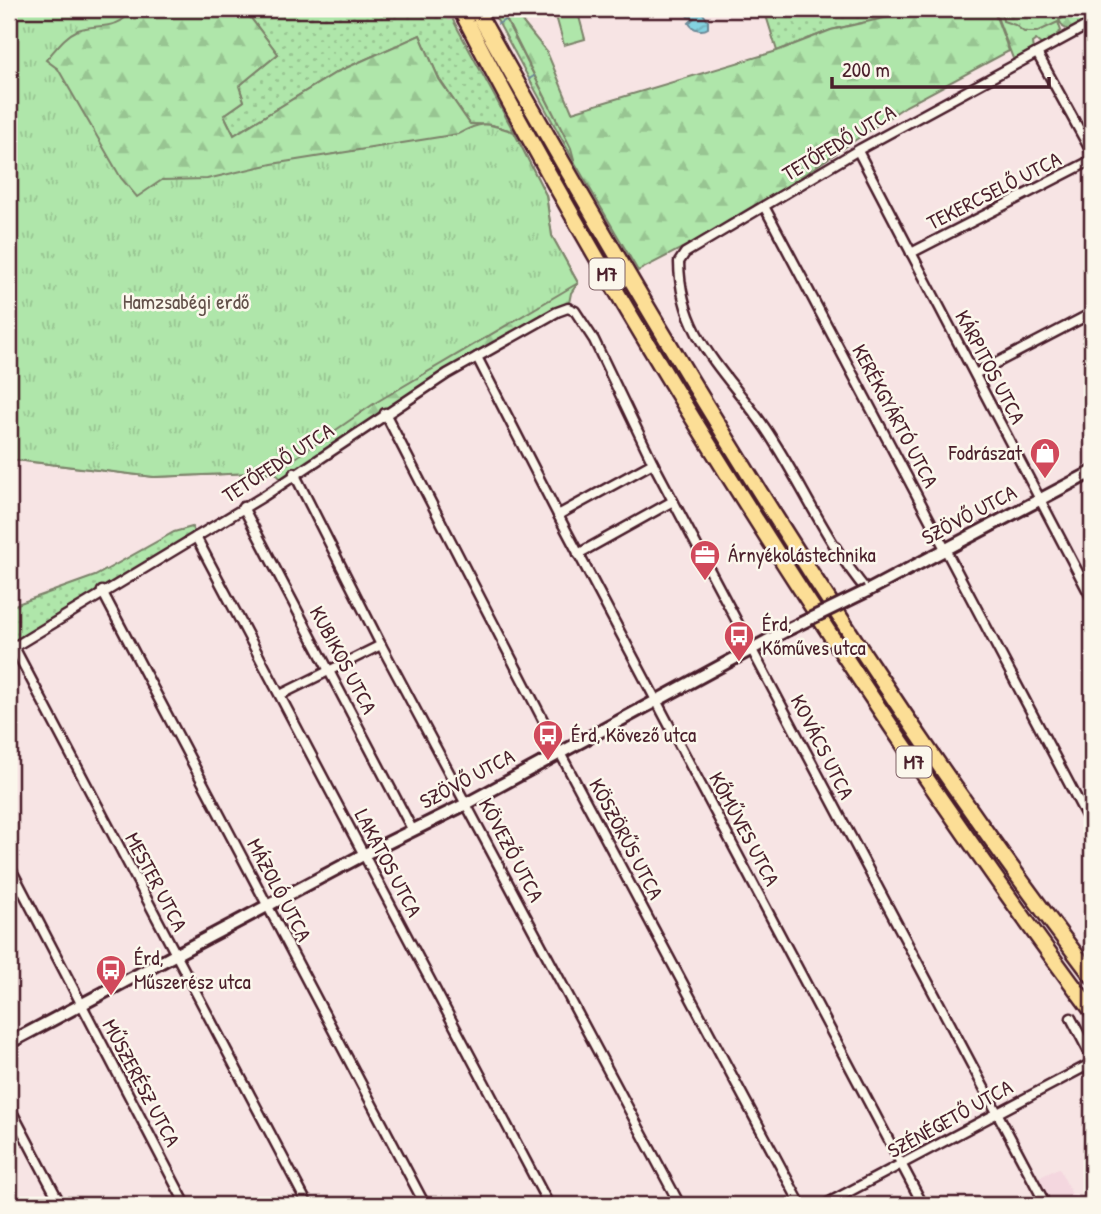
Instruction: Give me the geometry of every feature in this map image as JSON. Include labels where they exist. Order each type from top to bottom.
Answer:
[{"type":"highway","name":"M7","points":[[475,13],[513,74],[653,319],[775,517],[927,747],[1092,976]]},
{"type":"highway","name":"M7","points":[[475,13],[521,126],[595,255],[751,512],[909,755],[1092,1011]]},
{"type":"street","name":"TETŐFEDŐ UTCA","points":[[867,591],[831,542],[765,429],[704,351],[690,318],[679,265],[680,258],[858,151],[1092,23]]},
{"type":"street","points":[[1037,53],[1092,153]]},
{"type":"street","name":"KÁRPITOS UTCA","points":[[858,151],[1092,599]]},
{"type":"street","name":"TEKERCSELŐ UTCA","points":[[911,253],[1092,160]]},
{"type":"street","name":"KERÉKGYÁRTÓ UTCA","points":[[765,208],[1092,827]]},
{"type":"street","name":"TETŐFEDŐ UTCA","points":[[11,649],[102,591],[264,496],[385,413],[477,356],[568,308]]},
{"type":"street","name":"KOVÁCS UTCA","points":[[568,308],[580,315],[594,340],[653,463],[884,904],[1046,1205]]},
{"type":"street","points":[[975,374],[1092,313]]},
{"type":"street","name":"KŐMŰVES UTCA","points":[[477,356],[578,554],[923,1205]]},
{"type":"street","name":"KÖSZÖRŰS UTCA","points":[[385,413],[559,751],[802,1205]]},
{"type":"street","points":[[558,515],[653,463]]},
{"type":"street","name":"SZÖVŐ UTCA","points":[[9,1042],[412,829],[466,804],[751,648],[867,591],[1092,472]]},
{"type":"street","name":"KÖVEZŐ UTCA","points":[[295,473],[381,645],[680,1205]]},
{"type":"street","points":[[578,554],[673,501]]},
{"type":"street","name":"KUBIKOS UTCA","points":[[243,507],[412,829]]},
{"type":"street","name":"LAKATOS UTCA","points":[[196,537],[549,1205]]},
{"type":"street","name":"MÁZOLÓ UTCA","points":[[102,591],[425,1205]]},
{"type":"street","points":[[280,695],[329,668],[381,645]]},
{"type":"street","name":"MESTER UTCA","points":[[11,649],[308,1205]]},
{"type":"street","name":"MŰSZERÉSZ UTCA","points":[[9,865],[186,1205]]},
{"type":"street","points":[[1070,1018],[1092,1060]]},
{"type":"street","name":"SZÉNÉGETŐ UTCA","points":[[824,1205],[903,1166],[1092,1060]]},
{"type":"street","points":[[9,1106],[61,1205]]},
{"type":"shaded area","points":[[1059,1168],[1077,1205],[1052,1205],[1038,1178]]},
{"type":"green space","name":"Hamzsabégi erdő","points":[[9,9],[244,9],[278,54],[239,86],[244,101],[224,115],[234,135],[337,72],[420,35],[439,79],[470,124],[492,125],[514,132],[546,195],[552,236],[578,283],[571,293],[568,308],[477,357],[283,482],[275,472],[154,477],[9,459],[13,318],[9,318]]},
{"type":"green space","name":"Hamzsabégi erdő","points":[[9,9],[132,9],[121,21],[114,24],[78,30],[60,43],[46,60],[58,69],[121,178],[137,197],[162,180],[207,179],[272,164],[458,134],[480,125],[491,125],[514,132],[546,195],[552,236],[578,283],[375,403],[275,472],[154,477],[9,459],[13,318],[9,318]]},
{"type":"green space","points":[[244,9],[447,9],[514,132],[492,125],[470,124],[439,79],[420,35],[337,72],[234,135],[224,115],[244,101],[239,86],[278,54]]},
{"type":"green space","points":[[491,9],[512,9],[504,16],[571,148],[575,163]]},
{"type":"green space","points":[[512,9],[547,52],[572,112],[777,51],[831,30],[924,9],[993,9],[1009,51],[906,106],[738,219],[638,271],[575,163],[571,148],[504,15]]},
{"type":"green space","points":[[554,9],[577,9],[585,39],[564,45]]},
{"type":"green space","points":[[764,9],[924,9],[831,30],[777,51]]},
{"type":"green space","points":[[993,9],[1085,9],[1009,51]]},
{"type":"green space","points":[[994,9],[1001,9],[1003,21],[1024,32],[1037,32],[1058,22],[1061,31],[1057,34],[1060,39],[1044,47],[1036,40],[1032,43],[1033,50],[1014,61]]},
{"type":"green space","points":[[1079,9],[1092,9],[1092,12],[1072,32],[1063,27],[1059,20]]},
{"type":"green space","points":[[13,317],[12,416],[9,426],[9,318]]},
{"type":"green space","points":[[192,527],[196,537],[9,650],[9,607],[95,576],[174,532]]},
{"type":"water","points":[[684,9],[700,9],[708,21],[708,28],[695,29],[689,23],[694,18],[688,17]]},
{"type":"waterway","points":[[429,9],[430,15]]},
{"type":"waterway","points":[[499,17],[512,10]]},
{"type":"waterway","points":[[498,24],[517,13]]},
{"type":"waterway","points":[[529,79],[534,76]]},
{"type":"tunnel","points":[[447,17],[464,12]]},
{"type":"place","name":"Fodrászat","points":[[1045,480]]},
{"type":"place","name":"Árnyékolástechnika","points":[[705,582]]},
{"type":"place","name":"Érd, Kőműves utca","points":[[739,663]]},
{"type":"place","name":"Érd, Kövező utca","points":[[548,762]]},
{"type":"place","name":"Érd, Műszerész utca","points":[[111,997]]}]
